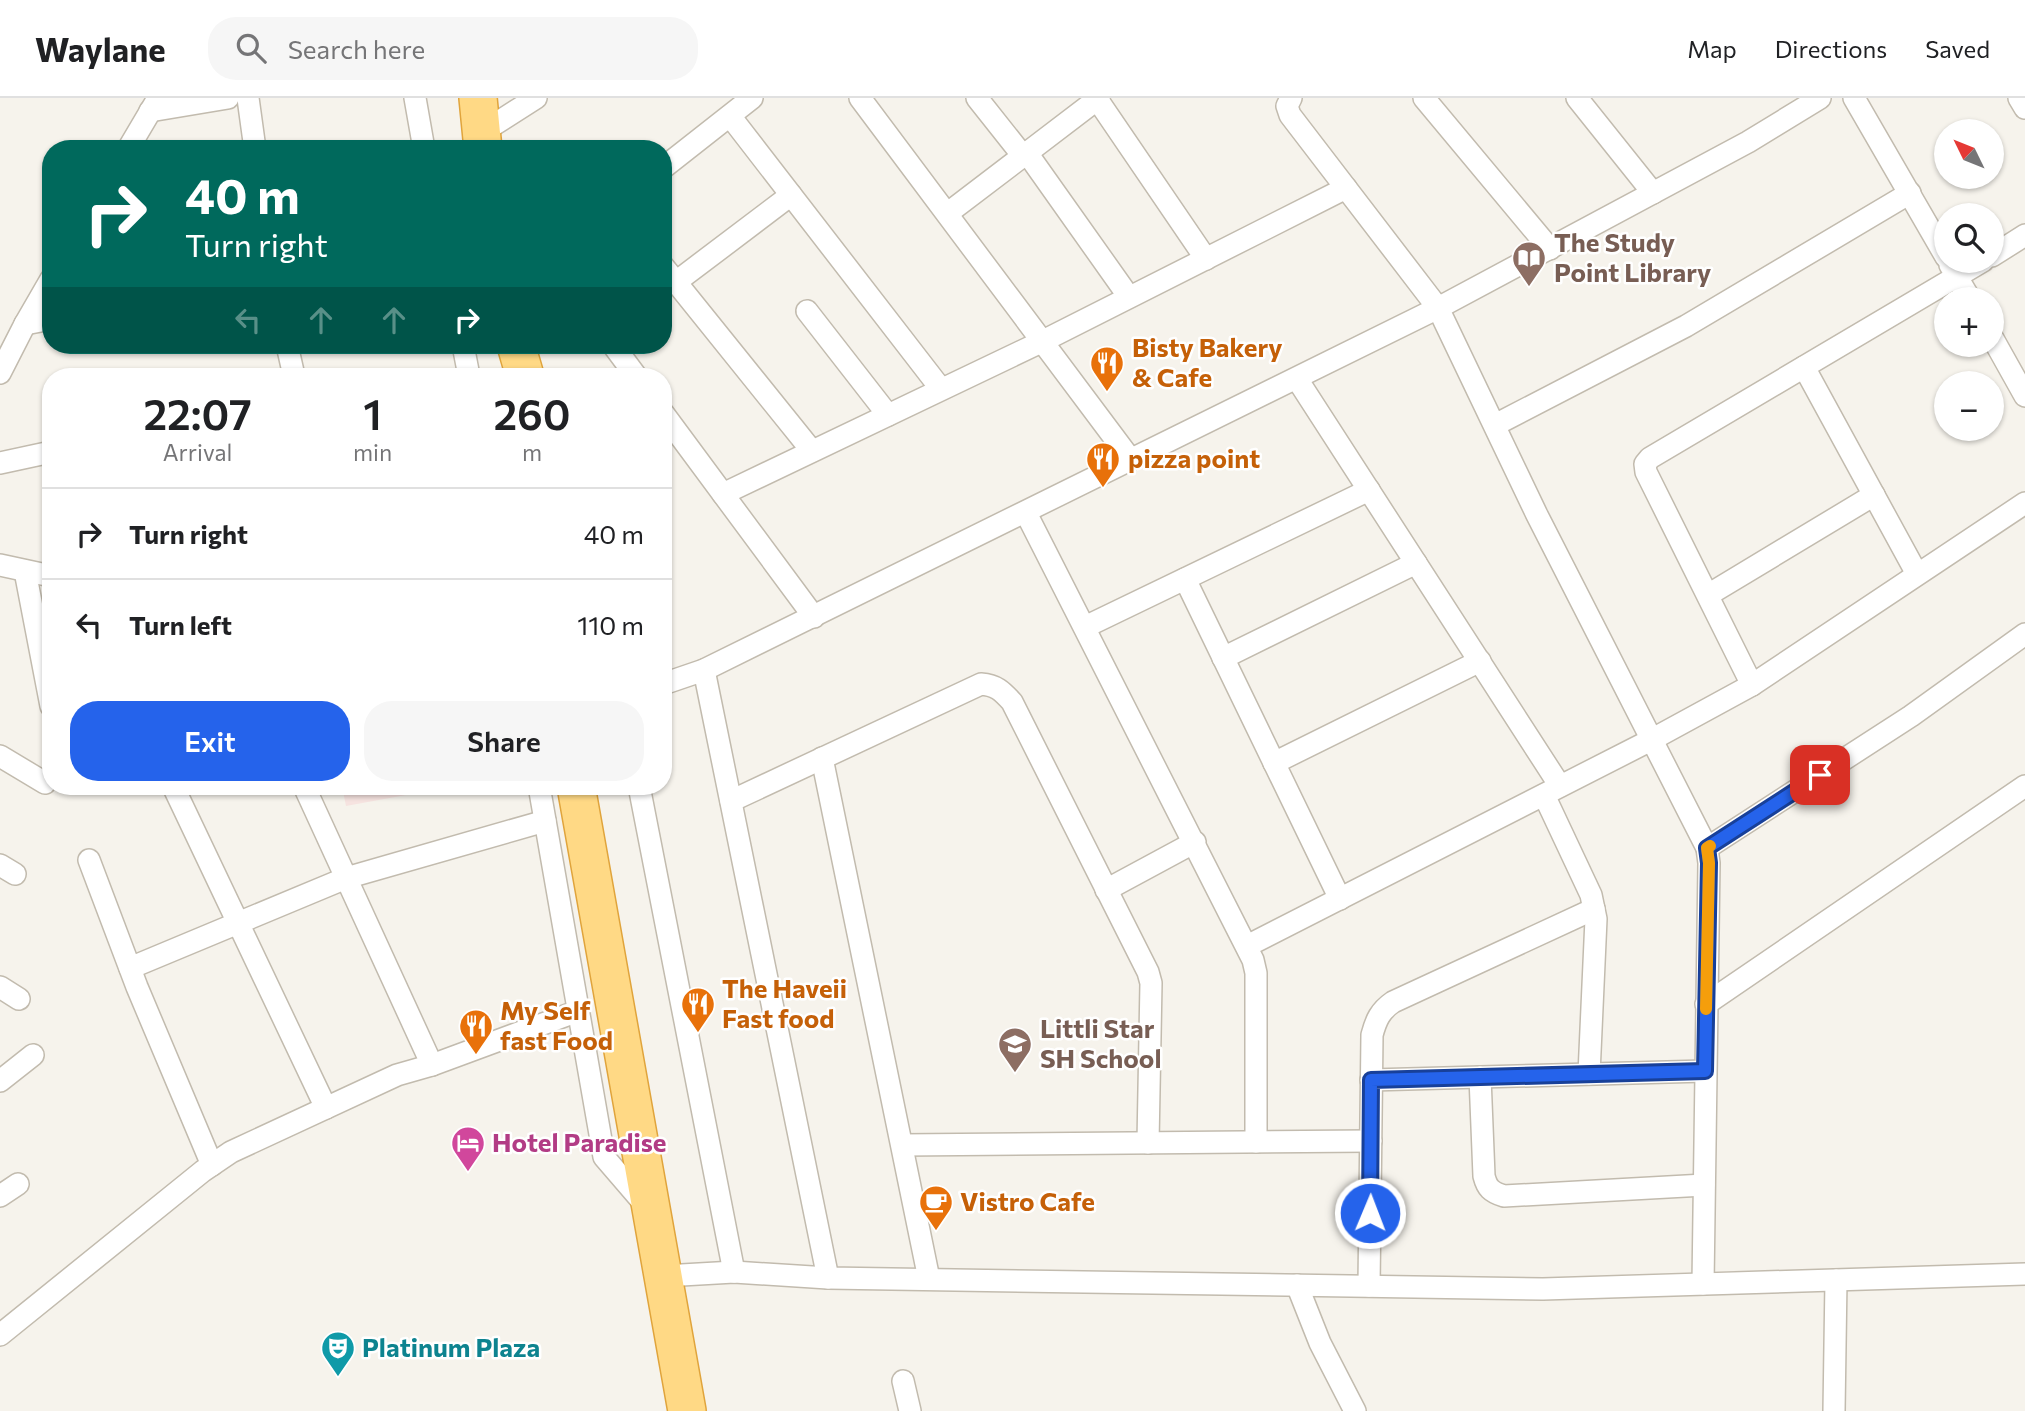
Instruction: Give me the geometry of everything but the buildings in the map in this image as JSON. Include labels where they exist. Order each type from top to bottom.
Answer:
[{"type":"highway","points":[[578,795],[687,1411]]},
{"type":"street","points":[[133,140],[154,104],[228,98]]},
{"type":"street","points":[[248,98],[254,140]]},
{"type":"street","points":[[415,98],[422,140]]},
{"type":"street","points":[[481,127],[536,98]]},
{"type":"street","points":[[672,161],[752,98]]},
{"type":"street","points":[[860,98],[1132,460]]},
{"type":"street","points":[[977,98],[1025,155],[1129,297]]},
{"type":"street","points":[[1291,98],[1287,107],[1290,115],[1438,308],[1537,515],[1707,848],[1709,863],[1703,1284]]},
{"type":"street","points":[[1424,98],[1550,249]]},
{"type":"street","points":[[1577,98],[1653,193]]},
{"type":"street","points":[[672,681],[704,670],[814,617],[1438,308],[1748,142],[1820,98]]},
{"type":"street","points":[[1854,98],[1934,236]]},
{"type":"street","points":[[2020,98],[2025,108]]},
{"type":"street","points":[[948,213],[1098,99],[1206,258]]},
{"type":"street","points":[[730,116],[941,389]]},
{"type":"street","points":[[723,494],[1041,342],[1346,188]]},
{"type":"street","points":[[1495,425],[1686,327],[1910,193]]},
{"type":"street","points":[[672,273],[791,195]]},
{"type":"street","points":[[2004,248],[2025,235]]},
{"type":"street","points":[[1752,685],[1646,472],[1645,464],[1650,458],[1804,367],[1939,273]]},
{"type":"street","points":[[672,276],[812,451]]},
{"type":"street","points":[[0,373],[42,294]]},
{"type":"street","points":[[807,311],[888,415]]},
{"type":"street","points":[[24,324],[42,321]]},
{"type":"street","points":[[2003,357],[2025,396]]},
{"type":"street","points":[[1804,367],[1917,575]]},
{"type":"street","points":[[1297,379],[1480,662],[1552,790],[1591,895],[1596,919],[1589,1074]]},
{"type":"street","points":[[672,425],[814,617]]},
{"type":"street","points":[[0,463],[42,454]]},
{"type":"street","points":[[1085,627],[1369,490]]},
{"type":"street","points":[[1708,595],[1874,495]]},
{"type":"street","points":[[1247,946],[1651,740],[1752,685],[2025,503]]},
{"type":"street","points":[[1026,513],[1247,946],[1256,973],[1256,1142]]},
{"type":"street","points":[[1223,658],[1416,563]]},
{"type":"street","points":[[0,565],[42,574]]},
{"type":"street","points":[[25,571],[42,659]]},
{"type":"street","points":[[1185,579],[1340,898]]},
{"type":"street","points":[[1707,848],[1911,716],[2025,634]]},
{"type":"street","points":[[1274,764],[1480,662]]},
{"type":"street","points":[[704,670],[828,1278]]},
{"type":"street","points":[[731,801],[981,684],[993,685],[1003,691],[1012,702],[1148,972],[1151,983],[1148,1143]]},
{"type":"street","points":[[0,756],[42,781]]},
{"type":"street","points":[[822,758],[929,1279]]},
{"type":"street","points":[[1706,1004],[2025,786]]},
{"type":"street","points":[[177,795],[326,1108]]},
{"type":"street","points":[[308,795],[432,1065]]},
{"type":"street","points":[[541,795],[604,1157],[652,1214]]},
{"type":"street","points":[[641,795],[734,1272]]},
{"type":"street","points":[[130,968],[346,878],[545,821]]},
{"type":"street","points":[[1106,890],[1195,842]]},
{"type":"street","points":[[89,860],[130,968],[212,1165]]},
{"type":"street","points":[[1369,1286],[1372,1035],[1375,1021],[1383,1009],[1393,1002],[1594,909]]},
{"type":"street","points":[[0,987],[19,999]]},
{"type":"street","points":[[3,1327],[231,1152],[397,1075],[432,1065],[579,1011]]},
{"type":"street","points":[[0,1080],[33,1055]]},
{"type":"street","points":[[1371,1080],[1705,1071]]},
{"type":"street","points":[[1480,1077],[1483,1176],[1487,1187],[1493,1193],[1504,1196],[1704,1185]]},
{"type":"street","points":[[902,1145],[1371,1141]]},
{"type":"street","points":[[664,1276],[734,1272],[828,1278],[1543,1289],[2025,1274]]},
{"type":"street","points":[[1834,1411],[1836,1280]]},
{"type":"street","points":[[1297,1285],[1320,1343],[1355,1411]]},
{"type":"street","points":[[903,1381],[910,1411]]},
{"type":"shaded area","points":[[344,795],[406,795],[346,806]]},
{"type":"slow traffic","points":[[1706,1009],[1707,848],[1710,846]]},
{"type":"place","name":"The Study Point Library","points":[[1529,288]]},
{"type":"place","name":"Bisty Bakery & Cafe","points":[[1107,393]]},
{"type":"place","name":"pizza point","points":[[1103,489]]},
{"type":"place","name":"The Haveii Fast food","points":[[698,1034]]},
{"type":"place","name":"My Self fast Food","points":[[476,1056]]},
{"type":"place","name":"Littli Star SH School","points":[[1015,1074]]},
{"type":"place","name":"Hotel Paradise","points":[[468,1173]]},
{"type":"place","name":"Vistro Cafe","points":[[936,1232]]},
{"type":"place","name":"Platinum Plaza","points":[[338,1378]]},
{"type":"route","points":[[1370,1213],[1371,1080],[1705,1071],[1709,863],[1707,848],[1820,775]]}]
